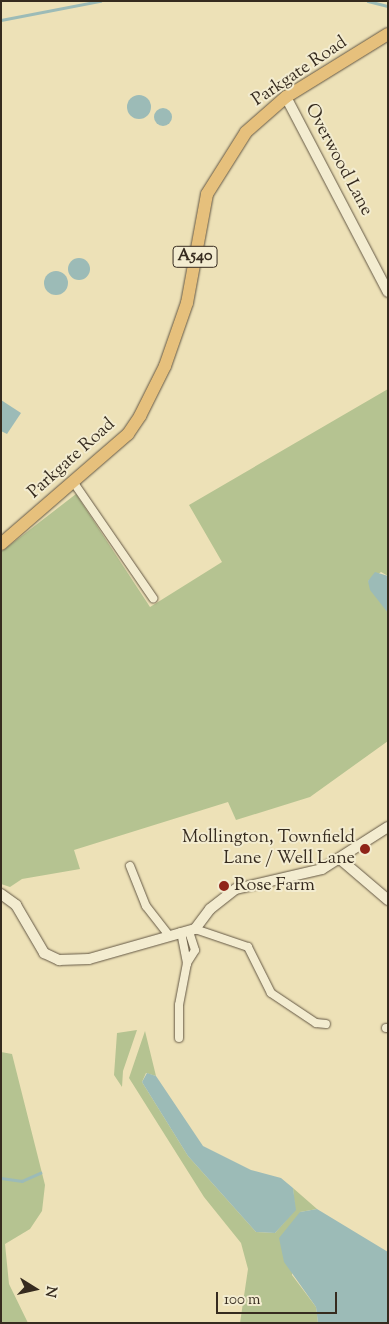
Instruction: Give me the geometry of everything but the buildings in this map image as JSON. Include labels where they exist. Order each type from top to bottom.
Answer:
[{"type":"main road","name":"Parkgate Road","points":[[1,544],[74,483],[128,434],[144,408],[187,302],[207,194],[246,132],[286,97],[388,34]]},
{"type":"street","name":"Overwood Lane","points":[[286,97],[388,292]]},
{"type":"street","points":[[74,483],[153,598]]},
{"type":"street","points":[[180,1038],[183,1019],[188,931],[210,908],[236,889],[284,882],[340,859],[388,827]]},
{"type":"street","points":[[340,859],[388,900]]},
{"type":"street","points":[[130,866],[146,906],[161,919],[169,935]]},
{"type":"street","points":[[1,894],[16,905],[37,946],[59,960],[107,955],[169,935],[188,931],[248,947],[271,993],[316,1023],[326,1024]]},
{"type":"street","points":[[187,963],[195,950],[188,931]]},
{"type":"green space","points":[[388,389],[388,576],[381,572],[368,581],[388,613],[388,741],[310,797],[236,820],[228,802],[74,850],[80,869],[22,879],[10,887],[1,884],[1,552],[76,494],[150,607],[222,562],[189,505]]},
{"type":"green space","points":[[137,1030],[123,1071],[122,1087],[114,1075],[117,1033]]},
{"type":"green space","points":[[145,1031],[156,1076],[146,1073],[142,1082],[188,1156],[256,1232],[275,1233],[295,1210],[293,1188],[317,1209],[300,1212],[292,1275],[316,1307],[318,1323],[240,1323],[248,1269],[241,1243],[204,1197],[129,1078]]},
{"type":"green space","points":[[1,1052],[12,1054],[45,1185],[42,1211],[30,1229],[5,1244],[9,1284],[28,1323],[1,1323]]},
{"type":"water","points":[[139,95],[147,99],[151,107],[147,115],[139,119],[131,115],[127,107],[131,99]]},
{"type":"water","points":[[163,108],[169,111],[172,117],[169,123],[163,126],[157,123],[154,117],[157,111]]},
{"type":"water","points":[[79,258],[87,261],[90,269],[87,277],[79,280],[71,277],[68,269],[71,261]]},
{"type":"water","points":[[56,271],[65,274],[68,283],[65,292],[56,295],[47,292],[44,283],[47,274]]},
{"type":"water","points":[[1,400],[21,413],[7,434],[1,431]]},
{"type":"water","points":[[375,572],[388,576],[388,613],[370,590],[368,581]]},
{"type":"water","points":[[147,1073],[156,1076],[203,1146],[251,1170],[281,1178],[293,1188],[296,1210],[275,1233],[256,1232],[188,1156],[142,1082]]},
{"type":"water","points":[[317,1209],[388,1252],[388,1323],[318,1323],[316,1307],[284,1262],[279,1238],[300,1212]]},
{"type":"waterway","points":[[1,20],[100,1]]},
{"type":"waterway","points":[[368,1],[388,6]]},
{"type":"waterway","points":[[1,1178],[22,1181],[40,1173]]},
{"type":"place","name":"Mollington, Townfield Lane / Well Lane","points":[[365,849]]},
{"type":"place","name":"Rose Farm","points":[[224,886]]}]
